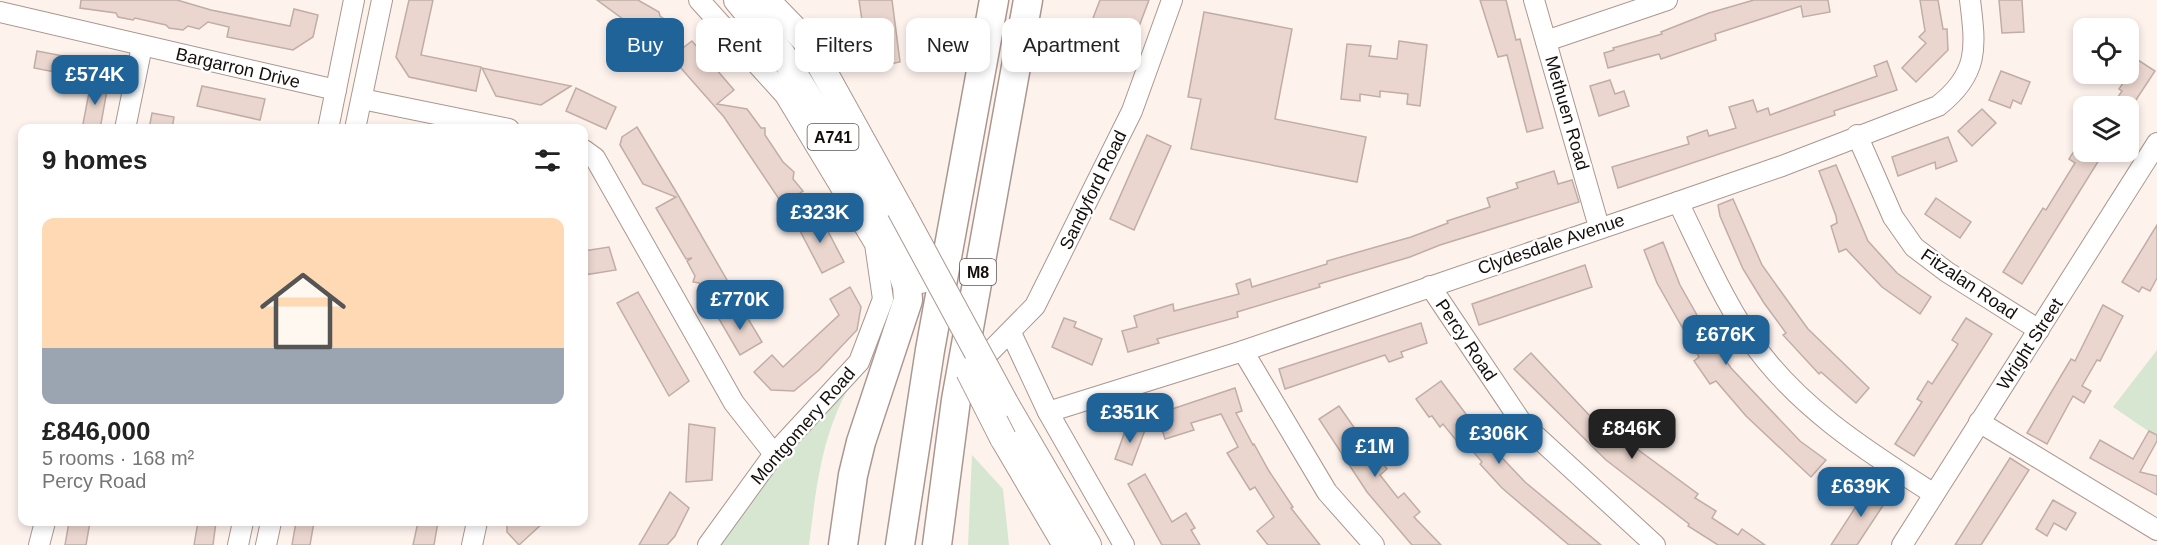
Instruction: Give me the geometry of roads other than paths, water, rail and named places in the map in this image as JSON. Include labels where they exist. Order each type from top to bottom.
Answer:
[{"type":"highway","name":"M8","points":[[900,545],[930,350],[994,0]]},
{"type":"highway","name":"M8","points":[[937,545],[947,454],[1028,0]]},
{"type":"highway","points":[[843,545],[853,475],[861,442],[908,300],[908,286],[894,219]]},
{"type":"highway","points":[[945,545],[947,454]]},
{"type":"main road","name":"A741","points":[[737,0],[782,54],[894,219],[982,360],[1088,545]]},
{"type":"main road","name":"A741","points":[[766,0],[808,43],[894,219],[921,280],[1003,438],[1066,545]]},
{"type":"street","points":[[329,124],[354,0]]},
{"type":"street","points":[[356,124],[381,3],[360,0]]},
{"type":"street","name":"Montgomery Road","points":[[699,0],[785,95],[875,244],[883,299],[859,362],[774,454],[708,545]]},
{"type":"street","name":"Sandyford Road","points":[[982,360],[1035,306],[1132,111],[1172,0]]},
{"type":"street","name":"Methuen Road","points":[[1534,0],[1599,227]]},
{"type":"street","points":[[1546,41],[1667,0]]},
{"type":"street","name":"Clydesdale Avenue","points":[[1048,412],[1243,351],[1599,227],[1678,202],[1782,166],[1857,135],[1938,106],[1957,91],[1971,63],[1974,32],[1970,0]]},
{"type":"street","name":"Bargarron Drive","points":[[0,12],[336,90]]},
{"type":"street","points":[[126,124],[142,46]]},
{"type":"street","points":[[362,99],[484,124]]},
{"type":"street","name":"Fitzalan Road","points":[[1857,135],[1893,217],[1914,247],[1947,272],[2039,330]]},
{"type":"street","name":"Wright Street","points":[[1902,545],[2157,143]]},
{"type":"street","points":[[588,153],[595,158],[734,403],[774,454]]},
{"type":"street","points":[[1678,202],[1722,293],[1748,337],[1785,382],[1827,422],[1934,494]]},
{"type":"street","name":"Percy Road","points":[[1430,286],[1522,423],[1655,545]]},
{"type":"street","points":[[1011,333],[1048,412],[1124,545]]},
{"type":"street","points":[[1243,351],[1327,492],[1374,545]]},
{"type":"street","points":[[1979,422],[2157,530]]},
{"type":"street","points":[[1068,512],[1093,494]]},
{"type":"street","points":[[39,545],[44,526]]},
{"type":"street","points":[[238,545],[242,526]]},
{"type":"street","points":[[266,545],[270,526]]},
{"type":"street","points":[[472,545],[476,526]]}]
